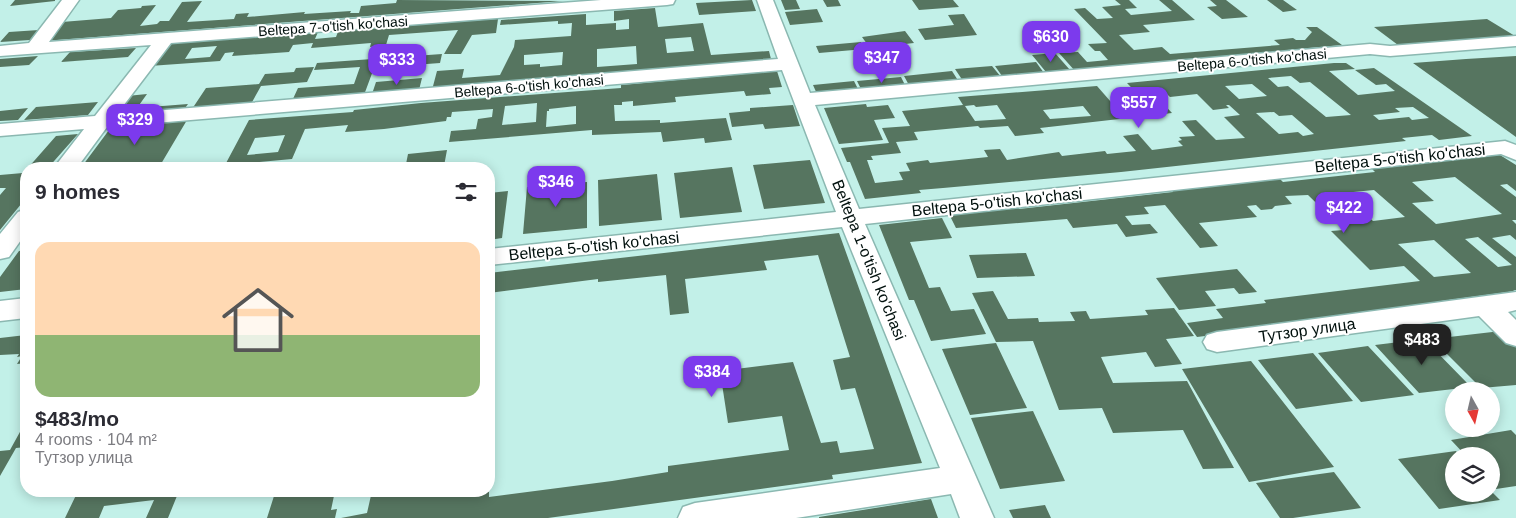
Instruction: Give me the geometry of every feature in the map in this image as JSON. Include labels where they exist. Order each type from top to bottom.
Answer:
[{"type":"street","points":[[34,48],[71,0]]},
{"type":"street","name":"Beltepa 7-o'tish ko'chasi","points":[[0,51],[667,0]]},
{"type":"street","name":"Beltepa 1-o'tish ko'chasi","points":[[765,0],[851,218],[977,518]]},
{"type":"street","points":[[70,162],[166,38]]},
{"type":"street","name":"Beltepa 6-o'tish ko'chasi","points":[[804,100],[1370,50],[1390,51],[1516,41]]},
{"type":"street","name":"Beltepa 6-o'tish ko'chasi","points":[[0,130],[789,64]]},
{"type":"street","name":"Beltepa 5-o'tish ko'chasi","points":[[495,256],[1511,150]]},
{"type":"street","points":[[0,251],[20,225]]},
{"type":"street","name":"Тутзор улица","points":[[1217,342],[1516,301]]},
{"type":"street","points":[[1485,306],[1516,336]]},
{"type":"street","points":[[0,311],[20,309]]},
{"type":"street","points":[[695,518],[960,479]]},
{"type":"building","points":[[15,0],[55,0],[55,1],[10,6]]},
{"type":"building","points":[[397,0],[563,1],[44,41],[62,22],[111,18],[118,10],[141,8],[142,6],[156,5],[140,26],[157,24],[160,21],[169,21],[182,2],[202,1],[187,22],[234,19],[236,14],[249,13],[247,17],[305,12],[304,14],[351,11],[350,13],[359,13],[361,6],[396,3]]},
{"type":"building","points":[[752,0],[756,11],[699,15],[696,3]]},
{"type":"building","points":[[781,0],[796,0],[800,9],[785,10]]},
{"type":"building","points":[[823,0],[838,0],[841,6],[827,7]]},
{"type":"building","points":[[912,0],[953,0],[959,7],[919,10]]},
{"type":"building","points":[[1115,0],[1129,0],[1137,8],[1125,9],[1131,15],[1172,11],[1159,0],[1172,0],[1195,20],[1143,25],[1150,32],[1119,35],[1134,50],[1162,47],[1170,54],[1280,45],[1274,40],[1293,38],[1305,40],[1312,32],[1306,27],[1317,27],[1342,45],[1287,50],[1289,52],[1075,71],[1059,53],[1078,52],[1087,62],[1108,60],[1100,51],[1095,51],[1088,44],[1107,43],[1074,9],[1085,8],[1097,19],[1113,18],[1102,7],[1121,5]]},
{"type":"building","points":[[1210,0],[1226,0],[1248,17],[1222,19],[1207,7],[1217,6]]},
{"type":"building","points":[[1267,0],[1283,0],[1297,10],[1283,12]]},
{"type":"building","points":[[655,8],[658,27],[703,23],[711,55],[769,51],[772,63],[432,90],[437,71],[464,69],[462,78],[500,75],[514,47],[515,40],[571,36],[572,23],[558,24],[558,21],[500,25],[501,20],[586,14],[586,25],[616,23],[616,30],[629,29],[629,19],[614,21],[614,11]],"holes":[[[691,37],[694,51],[667,53],[665,39]],[[636,46],[637,64],[597,67],[597,49]],[[563,52],[562,65],[540,67],[540,64],[524,65],[524,55]]]},
{"type":"building","points":[[817,9],[823,22],[790,25],[785,12]]},
{"type":"building","points":[[964,14],[977,35],[925,40],[918,29],[954,25],[948,15]]},
{"type":"building","points":[[498,19],[496,33],[472,35],[461,54],[444,54],[458,30],[389,35],[386,45],[370,47],[371,43],[311,48],[313,43],[293,45],[289,52],[232,56],[234,52],[225,53],[220,61],[149,66],[166,43],[318,32],[315,39],[336,37],[339,29]],"holes":[[[217,46],[210,57],[185,59],[192,48]]]},
{"type":"building","points":[[1487,19],[1515,36],[1398,45],[1374,27]]},
{"type":"building","points":[[39,30],[30,40],[0,42],[9,32]]},
{"type":"building","points":[[905,31],[914,43],[870,48],[862,37]]},
{"type":"building","points":[[861,42],[865,49],[819,53],[816,46]]},
{"type":"building","points":[[136,48],[128,57],[61,62],[70,52]]},
{"type":"building","points":[[1055,53],[1070,70],[1046,72],[1032,55]]},
{"type":"building","points":[[442,54],[440,63],[374,68],[364,95],[292,101],[298,88],[354,84],[360,67],[314,70],[317,63]]},
{"type":"building","points":[[38,56],[29,65],[0,67],[0,59]]},
{"type":"building","points":[[1516,56],[1516,137],[1413,63],[1466,59]]},
{"type":"building","points":[[1036,62],[1044,73],[1002,76],[995,66]]},
{"type":"building","points":[[1346,63],[1355,69],[1329,71],[1358,95],[1395,91],[1386,84],[1376,85],[1355,70],[1374,68],[1472,136],[1439,140],[1432,135],[1402,138],[1406,141],[1121,172],[919,190],[921,193],[865,199],[850,162],[847,162],[841,148],[889,143],[882,128],[910,126],[902,111],[963,105],[958,97],[1097,86],[1118,110],[1151,108],[1127,83]],"holes":[[[1291,76],[1300,83],[1310,82],[1351,115],[1326,117],[1288,86],[1278,87],[1268,78]],[[1252,84],[1267,96],[1239,99],[1225,86]],[[1167,94],[1170,97],[1197,94],[1213,110],[1229,108],[1226,105],[1229,105],[1240,115],[1224,117],[1245,138],[1216,140],[1196,120],[1182,121],[1195,136],[1179,137],[1182,140],[1178,141],[1183,146],[1152,150],[1138,134],[1123,136],[1136,151],[1107,154],[1105,151],[1062,156],[1059,152],[1007,160],[1000,149],[984,150],[988,157],[930,163],[928,160],[906,163],[910,171],[899,172],[903,180],[875,183],[867,160],[873,160],[871,156],[901,153],[896,142],[918,140],[914,132],[978,126],[980,128],[1008,126],[1015,136],[1044,133],[1040,128],[1172,113],[1155,95]],[[997,105],[1006,119],[975,121],[965,106]],[[1083,106],[1091,116],[1050,119],[1043,110]],[[1413,107],[1429,118],[1412,120],[1409,117],[1379,120],[1373,115],[1400,112],[1395,108]],[[1274,112],[1279,116],[1292,115],[1314,134],[1303,136],[1298,132],[1279,134],[1256,113]]]},
{"type":"building","points":[[992,66],[1001,77],[963,81],[955,69]]},
{"type":"building","points":[[314,67],[307,82],[261,86],[251,104],[192,109],[206,88],[259,84],[265,74],[294,72],[296,68]]},
{"type":"building","points":[[777,71],[782,87],[769,88],[771,94],[746,96],[744,91],[675,97],[676,102],[633,106],[633,101],[622,102],[622,105],[614,105],[615,121],[660,120],[660,123],[726,118],[732,140],[705,143],[704,138],[663,142],[661,132],[592,135],[592,130],[449,142],[451,131],[476,129],[478,119],[492,117],[493,109],[452,112],[451,117],[447,117],[446,121],[384,129],[345,132],[348,125],[305,129],[292,159],[227,162],[249,120],[353,112],[354,110],[421,103],[621,88],[621,85]],"holes":[[[537,103],[536,122],[502,125],[505,106]],[[576,106],[576,124],[546,127],[547,111],[549,109]],[[285,135],[278,152],[247,155],[255,138]]]},
{"type":"building","points":[[952,71],[959,82],[910,87],[904,76]]},
{"type":"building","points":[[901,77],[906,87],[862,91],[857,81]]},
{"type":"building","points":[[422,78],[419,90],[372,94],[376,82]]},
{"type":"building","points":[[854,81],[859,91],[817,94],[813,85]]},
{"type":"building","points":[[147,94],[137,108],[188,104],[183,111],[111,117],[127,96]]},
{"type":"building","points":[[98,102],[88,115],[24,120],[36,107]]},
{"type":"building","points":[[866,104],[867,107],[888,105],[895,118],[874,120],[883,140],[839,144],[824,108]]},
{"type":"building","points":[[793,105],[800,126],[765,129],[763,124],[732,127],[729,113],[750,111],[750,108]]},
{"type":"building","points":[[28,108],[18,120],[0,121],[0,111]]},
{"type":"building","points":[[187,120],[162,162],[85,162],[112,126]]},
{"type":"building","points":[[78,134],[53,162],[33,162],[56,136]]},
{"type":"building","points":[[447,150],[445,162],[406,162],[408,154]]},
{"type":"building","points":[[1500,155],[1516,165],[1516,191],[1507,184],[1500,185],[1516,197],[1516,220],[1512,220],[1516,224],[1516,240],[1510,235],[1492,238],[1516,257],[1516,290],[1441,301],[1446,306],[1197,337],[1187,323],[1223,318],[1216,309],[1266,303],[1264,300],[1420,281],[1404,266],[1370,270],[1331,231],[1344,230],[1308,195],[1285,196],[1292,204],[1275,206],[1272,209],[1261,210],[1256,205],[1247,206],[1257,217],[1199,223],[1218,246],[1200,248],[1165,205],[1144,207],[1149,214],[1125,216],[1132,225],[1150,224],[1158,233],[1126,237],[1117,224],[1073,228],[1067,219],[956,228],[949,214],[1018,207],[1019,209],[1173,192],[1171,189],[1280,179],[1283,182],[1375,172],[1371,168]],"holes":[[[1455,177],[1502,214],[1436,224],[1412,203],[1434,201],[1412,182]],[[1374,190],[1405,217],[1373,221],[1343,193]],[[1478,237],[1512,265],[1498,267],[1465,239]],[[1434,240],[1471,273],[1434,277],[1398,244]]]},
{"type":"building","points":[[810,160],[825,203],[764,209],[753,165]]},
{"type":"building","points":[[732,167],[742,212],[680,218],[674,173]]},
{"type":"building","points":[[20,173],[20,205],[0,230],[0,195],[6,188],[0,188],[0,175]]},
{"type":"building","points":[[657,174],[662,220],[599,226],[598,180]]},
{"type":"building","points":[[587,182],[587,228],[523,234],[527,187]]},
{"type":"building","points":[[508,191],[502,238],[495,239],[495,192]]},
{"type":"building","points":[[942,218],[952,238],[910,242],[929,288],[940,287],[951,311],[974,309],[986,334],[931,341],[914,300],[909,300],[879,225]]},
{"type":"building","points":[[839,233],[922,463],[832,475],[833,479],[548,518],[341,518],[367,513],[371,497],[495,497],[668,472],[668,466],[789,450],[782,416],[728,423],[720,371],[793,362],[821,443],[837,441],[840,453],[874,449],[855,388],[841,390],[833,360],[850,357],[818,255],[764,261],[767,270],[685,279],[689,313],[670,315],[666,275],[598,282],[598,279],[495,292],[495,272]]},
{"type":"building","points":[[19,251],[20,290],[0,292],[0,277]]},
{"type":"building","points":[[1026,253],[1035,276],[977,278],[969,255]]},
{"type":"building","points":[[1237,269],[1257,292],[1239,294],[1234,288],[1205,291],[1216,306],[1179,310],[1156,278]]},
{"type":"building","points":[[993,291],[1008,319],[1038,318],[1039,322],[1075,321],[1070,312],[1086,311],[1090,319],[1148,315],[1145,310],[1174,308],[1194,336],[1166,339],[1182,364],[1155,367],[1146,352],[1101,357],[1113,383],[1187,381],[1234,468],[1203,469],[1183,430],[1113,433],[1102,408],[1059,410],[1033,341],[996,342],[972,293]]},
{"type":"building","points":[[1501,331],[1516,346],[1516,385],[1500,386],[1500,382],[1475,382],[1432,339]]},
{"type":"building","points":[[20,336],[20,356],[17,357],[19,354],[0,355],[0,338]]},
{"type":"building","points":[[1424,339],[1466,382],[1445,382],[1445,390],[1419,393],[1375,345]]},
{"type":"building","points":[[996,343],[1027,408],[970,415],[942,349]]},
{"type":"building","points":[[1368,346],[1414,395],[1361,402],[1318,353]]},
{"type":"building","points":[[1313,353],[1353,401],[1296,409],[1258,360]]},
{"type":"building","points":[[1251,361],[1334,467],[1249,482],[1182,369]]},
{"type":"building","points":[[1033,411],[1065,481],[1000,489],[971,418]]},
{"type":"building","points":[[1511,430],[1516,435],[1516,486],[1500,488],[1500,447],[1458,447],[1451,440],[1463,438],[1500,438],[1500,432]]},
{"type":"building","points":[[20,432],[20,448],[16,448],[0,476],[0,451],[10,450]]},
{"type":"building","points":[[1445,453],[1445,502],[1486,502],[1439,509],[1398,459]]},
{"type":"building","points":[[1334,472],[1361,508],[1293,518],[1280,518],[1256,483]]},
{"type":"building","points":[[75,497],[177,497],[168,518],[146,518],[154,500],[104,506],[99,518],[65,518]]},
{"type":"building","points":[[274,497],[334,497],[331,510],[337,509],[335,518],[267,518]]},
{"type":"building","points":[[931,499],[938,518],[819,518],[819,517]]},
{"type":"building","points":[[1045,505],[1051,518],[1013,518],[1009,510]]}]
